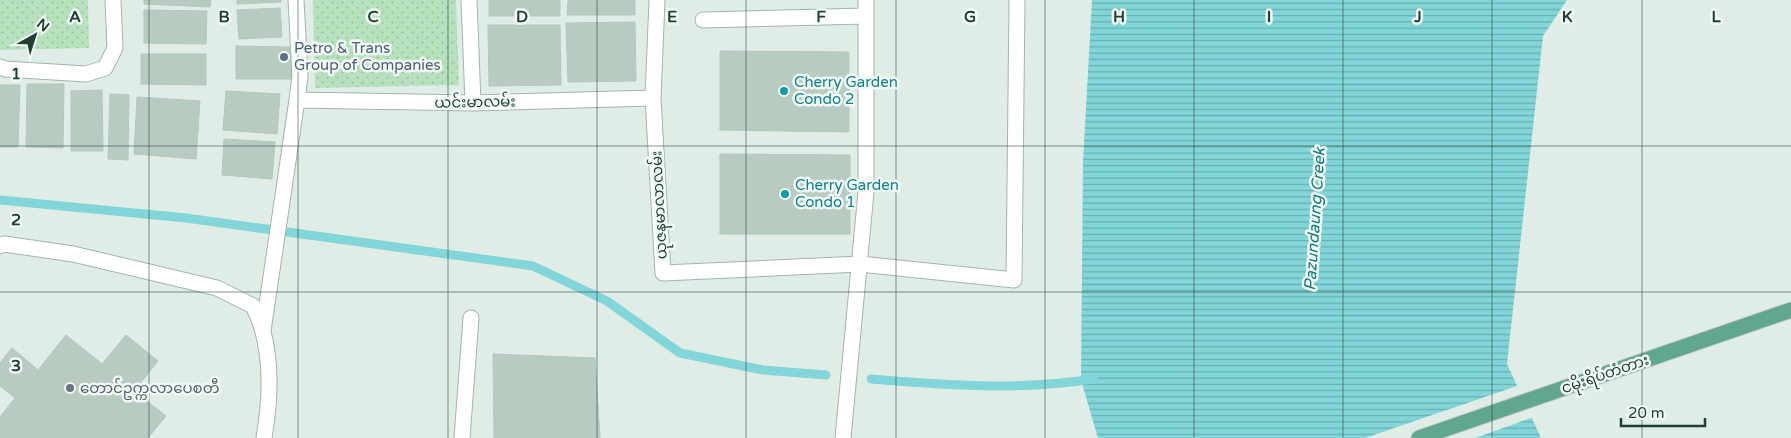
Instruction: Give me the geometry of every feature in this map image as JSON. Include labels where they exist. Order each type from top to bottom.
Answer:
[{"type":"main road","name":"ငမိုးရိပ်တံတား","points":[[1419,438],[1791,310]]},
{"type":"street","points":[[0,67],[5,69],[86,74],[105,68],[115,48],[113,0]]},
{"type":"street","points":[[263,331],[300,76],[296,0]]},
{"type":"street","points":[[469,0],[473,102]]},
{"type":"street","name":"ယုဇနမာလာလမ်း","points":[[657,0],[653,98],[663,273],[860,264]]},
{"type":"street","points":[[843,438],[866,192],[866,0]]},
{"type":"street","points":[[860,264],[1014,280],[1017,0]]},
{"type":"street","points":[[703,20],[866,16]]},
{"type":"street","name":"ယင်းမာလမ်း","points":[[297,100],[473,102],[653,98]]},
{"type":"street","points":[[0,246],[4,244],[73,254],[216,288],[253,306],[263,331],[270,379],[264,438]]},
{"type":"street","points":[[462,438],[471,318]]},
{"type":"green space","points":[[0,0],[88,0],[89,48],[0,50]]},
{"type":"green space","points":[[313,0],[456,0],[459,85],[315,88]]},
{"type":"water","name":"Pazundaung Creek","points":[[1092,0],[1567,0],[1543,36],[1507,364],[1541,438],[1098,438],[1081,380],[1083,162]]},
{"type":"pier","points":[[1520,385],[1534,417],[1475,438],[1365,438]]},
{"type":"building","points":[[144,0],[211,0],[210,7],[144,4]]},
{"type":"building","points":[[237,0],[281,0],[281,2],[237,4]]},
{"type":"building","points":[[489,0],[560,0],[560,16],[489,16]]},
{"type":"building","points":[[568,0],[635,0],[635,15],[567,15]]},
{"type":"building","points":[[280,8],[282,37],[239,39],[237,10]]},
{"type":"building","points":[[144,10],[207,11],[206,44],[144,43]]},
{"type":"building","points":[[635,22],[636,81],[568,82],[566,23]]},
{"type":"building","points":[[488,25],[560,25],[561,85],[489,86]]},
{"type":"building","points":[[236,46],[292,47],[292,79],[236,79]]},
{"type":"building","name":"Cherry Garden Condo 2","points":[[720,51],[849,52],[849,132],[720,130]]},
{"type":"building","points":[[141,54],[206,54],[206,85],[141,84]]},
{"type":"building","points":[[27,84],[64,84],[63,148],[26,147]]},
{"type":"building","points":[[0,85],[20,85],[18,147],[0,147]]},
{"type":"building","points":[[102,90],[103,151],[71,151],[71,91]]},
{"type":"building","points":[[226,91],[280,94],[277,134],[223,130]]},
{"type":"building","points":[[110,94],[129,95],[128,160],[108,159]]},
{"type":"building","points":[[137,97],[200,101],[196,159],[134,154]]},
{"type":"building","points":[[224,139],[275,142],[272,179],[222,175]]},
{"type":"building","name":"Cherry Garden Condo 1","points":[[720,154],[850,155],[850,234],[720,234]]},
{"type":"building","name":"တောင်ဥက္ကလာပေစတီ","points":[[66,335],[102,364],[126,335],[158,361],[134,391],[166,416],[148,438],[0,438],[0,417],[15,398],[0,386],[0,363],[12,348],[38,370]]},
{"type":"building","points":[[493,354],[595,358],[600,438],[494,438]]},
{"type":"waterway","points":[[0,200],[186,218],[533,266],[607,301],[680,353],[763,370],[826,375]]},
{"type":"waterway","points":[[871,379],[982,386],[1038,385],[1093,379]]},
{"type":"place","name":"Petro & Trans Group of Companies","points":[[284,57]]},
{"type":"place","name":"Cherry Garden Condo 2","points":[[784,91]]},
{"type":"place","name":"Cherry Garden Condo 1","points":[[785,194]]},
{"type":"place","name":"တောင်ဥက္ကလာပေစတီ","points":[[70,388]]}]
